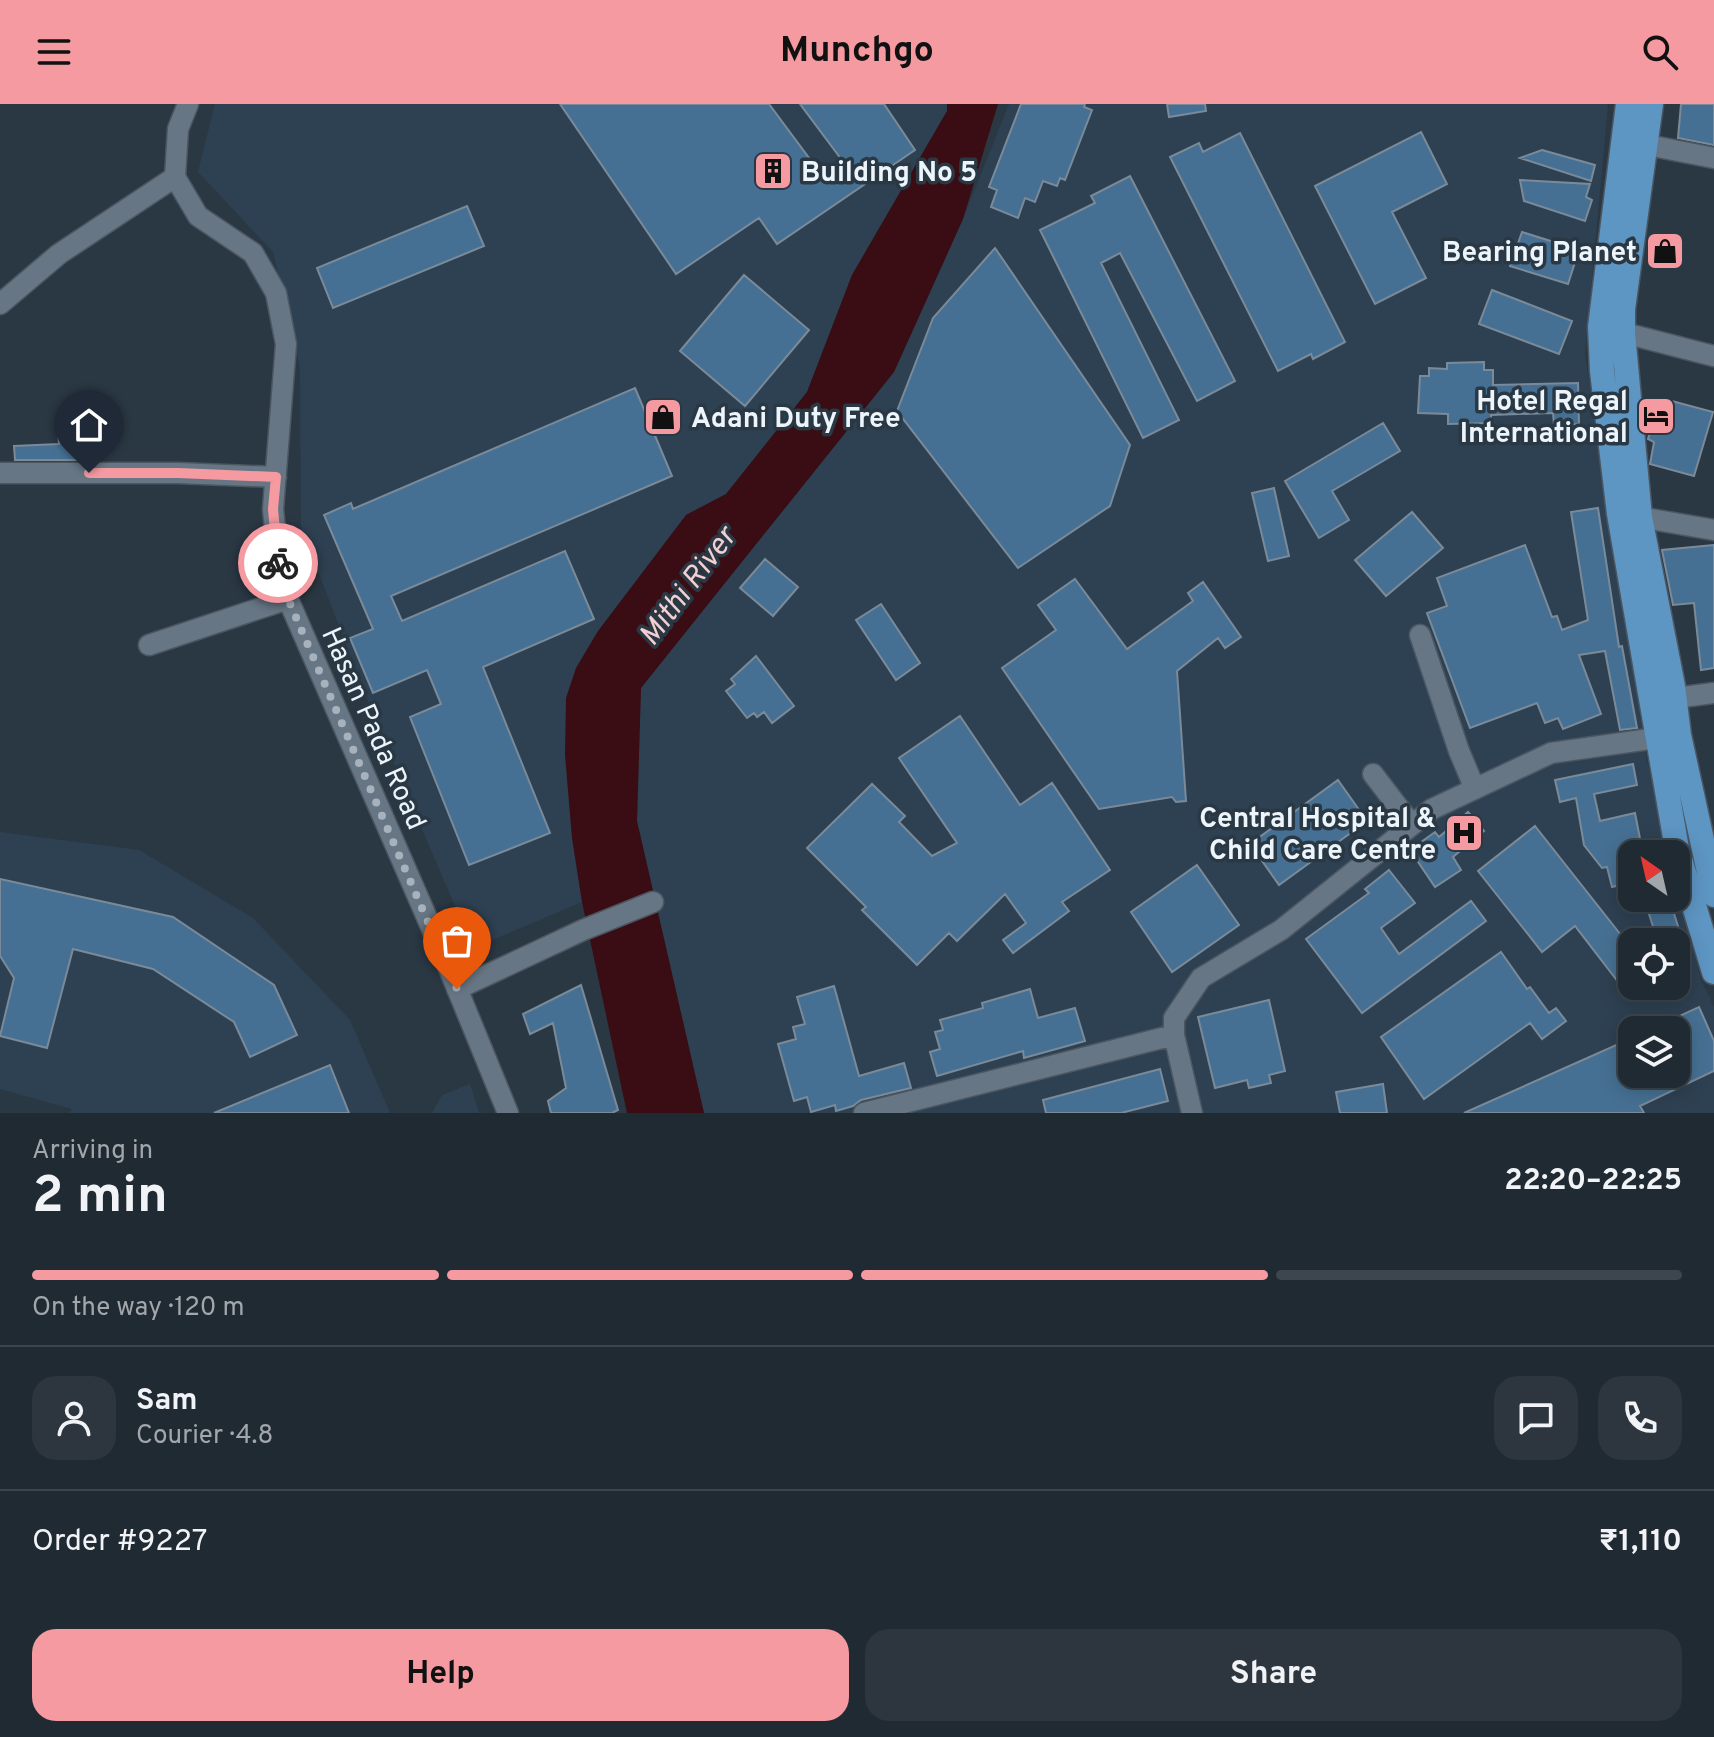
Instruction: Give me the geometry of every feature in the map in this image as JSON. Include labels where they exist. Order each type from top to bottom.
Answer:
[{"type":"main road","points":[[1628,104],[1635,143]]},
{"type":"main road","points":[[1651,104],[1635,143],[1612,330],[1602,371],[1667,698],[1677,849],[1714,972]]},
{"type":"main road","points":[[1669,736],[1714,895]]},
{"type":"street","points":[[0,304],[59,254],[175,177],[178,129],[188,104]]},
{"type":"street","points":[[1635,143],[1714,158]]},
{"type":"street","name":"Hasan Pada Road","points":[[175,177],[198,216],[253,253],[276,293],[286,344],[273,509],[279,570],[288,599],[501,1089],[508,1113]]},
{"type":"street","points":[[1612,330],[1714,356]]},
{"type":"street","points":[[0,473],[178,473],[276,477]]},
{"type":"street","points":[[1630,515],[1714,530]]},
{"type":"street","points":[[149,645],[288,599]]},
{"type":"street","points":[[1420,635],[1475,789]]},
{"type":"street","points":[[1667,698],[1714,693]]},
{"type":"street","points":[[1429,703],[1436,717],[1449,719]]},
{"type":"street","points":[[1192,1113],[1174,1035],[1174,1018],[1201,978],[1281,930],[1432,809],[1551,753],[1669,736]]},
{"type":"street","points":[[1373,774],[1412,825]]},
{"type":"street","points":[[457,989],[583,930],[653,902]]},
{"type":"street","points":[[864,1113],[1174,1035]]},
{"type":"shaded area","points":[[215,104],[947,104],[947,111],[852,275],[807,392],[726,494],[686,515],[572,838],[582,902],[473,948],[374,717],[301,527],[300,367],[273,252],[198,172]]},
{"type":"shaded area","points":[[1009,104],[1608,104],[1585,354],[1646,756],[1667,840],[1618,840],[1618,912],[1684,912],[1688,928],[1618,928],[1618,1000],[1690,1000],[1690,935],[1701,980],[1714,1007],[1714,1113],[704,1113],[637,821],[641,688],[894,372],[963,219]]},
{"type":"shaded area","points":[[0,832],[139,850],[253,918],[350,1020],[390,1113],[69,1113],[72,1109],[0,1089]]},
{"type":"shaded area","points":[[470,1084],[479,1113],[432,1113],[442,1095]]},
{"type":"water","name":"Mithi River","points":[[947,104],[998,104],[963,219],[894,372],[641,688],[637,821],[704,1113],[627,1113],[582,902],[572,838],[565,755],[566,698],[576,668],[598,631],[686,515],[726,494],[807,392],[852,275],[947,111]]},
{"type":"building","points":[[560,104],[769,104],[824,178],[844,163],[800,104],[884,104],[915,150],[777,244],[759,218],[676,274]]},
{"type":"building","points":[[1021,104],[1085,104],[1084,107],[1092,110],[1065,180],[1060,178],[1057,186],[1043,181],[1035,202],[1025,198],[1018,218],[991,207],[997,190],[989,187]]},
{"type":"building","points":[[1167,104],[1205,104],[1206,111],[1169,117]]},
{"type":"building","points":[[1681,104],[1714,104],[1714,145],[1678,138]]},
{"type":"building","points":[[1421,132],[1447,184],[1392,212],[1426,278],[1375,304],[1315,186]]},
{"type":"building","points":[[1240,133],[1345,342],[1313,359],[1311,354],[1278,371],[1170,157],[1199,143],[1203,152]]},
{"type":"building","points":[[1542,150],[1595,165],[1591,181],[1520,158]]},
{"type":"building","points":[[1130,176],[1235,381],[1197,401],[1120,253],[1101,263],[1179,420],[1143,438],[1040,230],[1095,203],[1091,196]]},
{"type":"building","points":[[1520,180],[1590,184],[1586,197],[1592,200],[1585,221],[1524,201]]},
{"type":"building","points":[[467,206],[484,246],[333,308],[317,268]]},
{"type":"building","points":[[1522,232],[1579,250],[1568,284],[1510,266]]},
{"type":"building","points":[[995,248],[1130,445],[1110,506],[1018,568],[897,411],[933,318]]},
{"type":"building","points":[[744,275],[809,330],[745,406],[680,351]]},
{"type":"building","points":[[1492,290],[1572,321],[1559,354],[1479,324]]},
{"type":"building","points":[[1484,362],[1484,370],[1493,370],[1493,385],[1578,383],[1579,424],[1554,425],[1553,413],[1491,415],[1491,423],[1448,424],[1448,414],[1418,413],[1420,376],[1429,376],[1429,368],[1447,369],[1447,363]]},
{"type":"building","points":[[635,388],[672,476],[391,596],[402,621],[565,551],[594,619],[483,667],[550,833],[469,865],[410,717],[441,704],[427,670],[373,693],[350,638],[373,629],[324,515],[351,503],[353,509]]},
{"type":"building","points":[[1668,400],[1713,412],[1694,476],[1650,464],[1654,442],[1648,439],[1655,413],[1664,415]]},
{"type":"building","points":[[1383,423],[1400,451],[1332,491],[1349,520],[1319,538],[1285,481]]},
{"type":"building","points":[[93,429],[95,460],[15,460],[14,446],[59,444],[58,431]]},
{"type":"building","points":[[1274,488],[1289,556],[1268,561],[1252,493]]},
{"type":"building","points":[[1598,508],[1619,647],[1622,646],[1637,728],[1620,730],[1605,651],[1579,655],[1601,714],[1563,729],[1558,718],[1545,723],[1537,703],[1470,728],[1427,613],[1447,606],[1437,578],[1525,545],[1552,617],[1557,616],[1562,630],[1588,620],[1571,512]]},
{"type":"building","points":[[1412,512],[1443,548],[1386,596],[1355,560]]},
{"type":"building","points":[[1714,545],[1714,668],[1701,670],[1694,603],[1673,605],[1662,550]]},
{"type":"building","points":[[765,559],[798,587],[773,616],[740,588]]},
{"type":"building","points":[[1075,579],[1127,649],[1193,601],[1188,593],[1203,582],[1241,637],[1225,648],[1218,638],[1177,671],[1186,801],[1176,802],[1172,797],[1099,809],[1002,668],[1056,630],[1038,605]]},
{"type":"building","points":[[881,604],[920,663],[896,680],[856,620]]},
{"type":"building","points":[[756,656],[794,706],[772,723],[764,712],[747,718],[726,691],[735,684],[731,679]]},
{"type":"building","points":[[960,716],[1020,805],[1052,783],[1110,870],[1062,902],[1069,911],[1013,953],[1003,940],[1026,923],[1005,894],[957,941],[949,933],[917,965],[862,910],[866,907],[807,848],[872,784],[905,816],[899,822],[932,856],[957,843],[899,758]]},
{"type":"building","points":[[1633,764],[1637,785],[1594,794],[1600,821],[1635,813],[1640,840],[1618,840],[1618,886],[1612,887],[1607,867],[1602,868],[1584,845],[1576,798],[1560,802],[1555,780]]},
{"type":"building","points":[[1338,780],[1367,821],[1279,885],[1250,844]]},
{"type":"building","points":[[1468,812],[1484,831],[1453,857],[1461,870],[1435,887],[1410,850],[1435,832],[1439,837]]},
{"type":"building","points":[[1535,826],[1618,931],[1618,982],[1575,926],[1542,952],[1478,871]]},
{"type":"building","points":[[1197,865],[1239,925],[1172,972],[1131,912]]},
{"type":"building","points":[[1389,870],[1415,903],[1381,928],[1399,954],[1471,901],[1486,921],[1362,1013],[1306,939],[1369,893],[1365,889]]},
{"type":"building","points":[[0,879],[173,917],[274,985],[297,1035],[250,1057],[234,1022],[153,969],[73,949],[47,1048],[0,1036],[14,978],[0,956]]},
{"type":"building","points":[[1648,912],[1674,912],[1679,928],[1653,928]]},
{"type":"building","points":[[1501,952],[1527,989],[1530,987],[1549,1013],[1556,1008],[1566,1021],[1542,1039],[1530,1023],[1424,1099],[1381,1037]]},
{"type":"building","points":[[581,985],[618,1110],[612,1113],[551,1113],[548,1101],[566,1088],[553,1023],[530,1034],[523,1014]]},
{"type":"building","points":[[834,986],[859,1076],[904,1063],[911,1088],[861,1100],[836,1111],[835,1105],[811,1112],[807,1097],[794,1101],[778,1044],[796,1039],[793,1027],[805,1024],[797,997]]},
{"type":"building","points":[[1030,989],[1038,1018],[1075,1008],[1085,1041],[1024,1058],[1023,1051],[937,1076],[930,1052],[940,1049],[935,1032],[943,1030],[940,1020],[983,1008],[982,1003]]},
{"type":"building","points":[[1269,1000],[1285,1071],[1269,1075],[1271,1083],[1249,1088],[1247,1080],[1215,1088],[1198,1017]]},
{"type":"building","points":[[1699,1007],[1714,1041],[1714,1071],[1690,1082],[1690,1016],[1679,1016]]},
{"type":"building","points":[[1618,1044],[1618,1088],[1678,1088],[1640,1106],[1644,1113],[1464,1113]]},
{"type":"building","points":[[330,1065],[349,1113],[214,1113]]},
{"type":"building","points":[[1160,1069],[1168,1101],[1121,1113],[1046,1113],[1043,1100]]},
{"type":"building","points":[[1383,1084],[1387,1113],[1340,1113],[1336,1092]]},
{"type":"way so far","points":[[278,563],[288,599],[457,989]]},
{"type":"place","name":"Building No 5","points":[[773,171]]},
{"type":"place","name":"Bearing Planet","points":[[1665,251]]},
{"type":"place","name":"Hotel Regal International","points":[[1656,416]]},
{"type":"place","name":"Adani Duty Free","points":[[663,417]]},
{"type":"place","name":"Central Hospital & Child Care Centre","points":[[1464,833]]},
{"type":"route","points":[[89,473],[276,477],[273,509],[278,563]]}]
